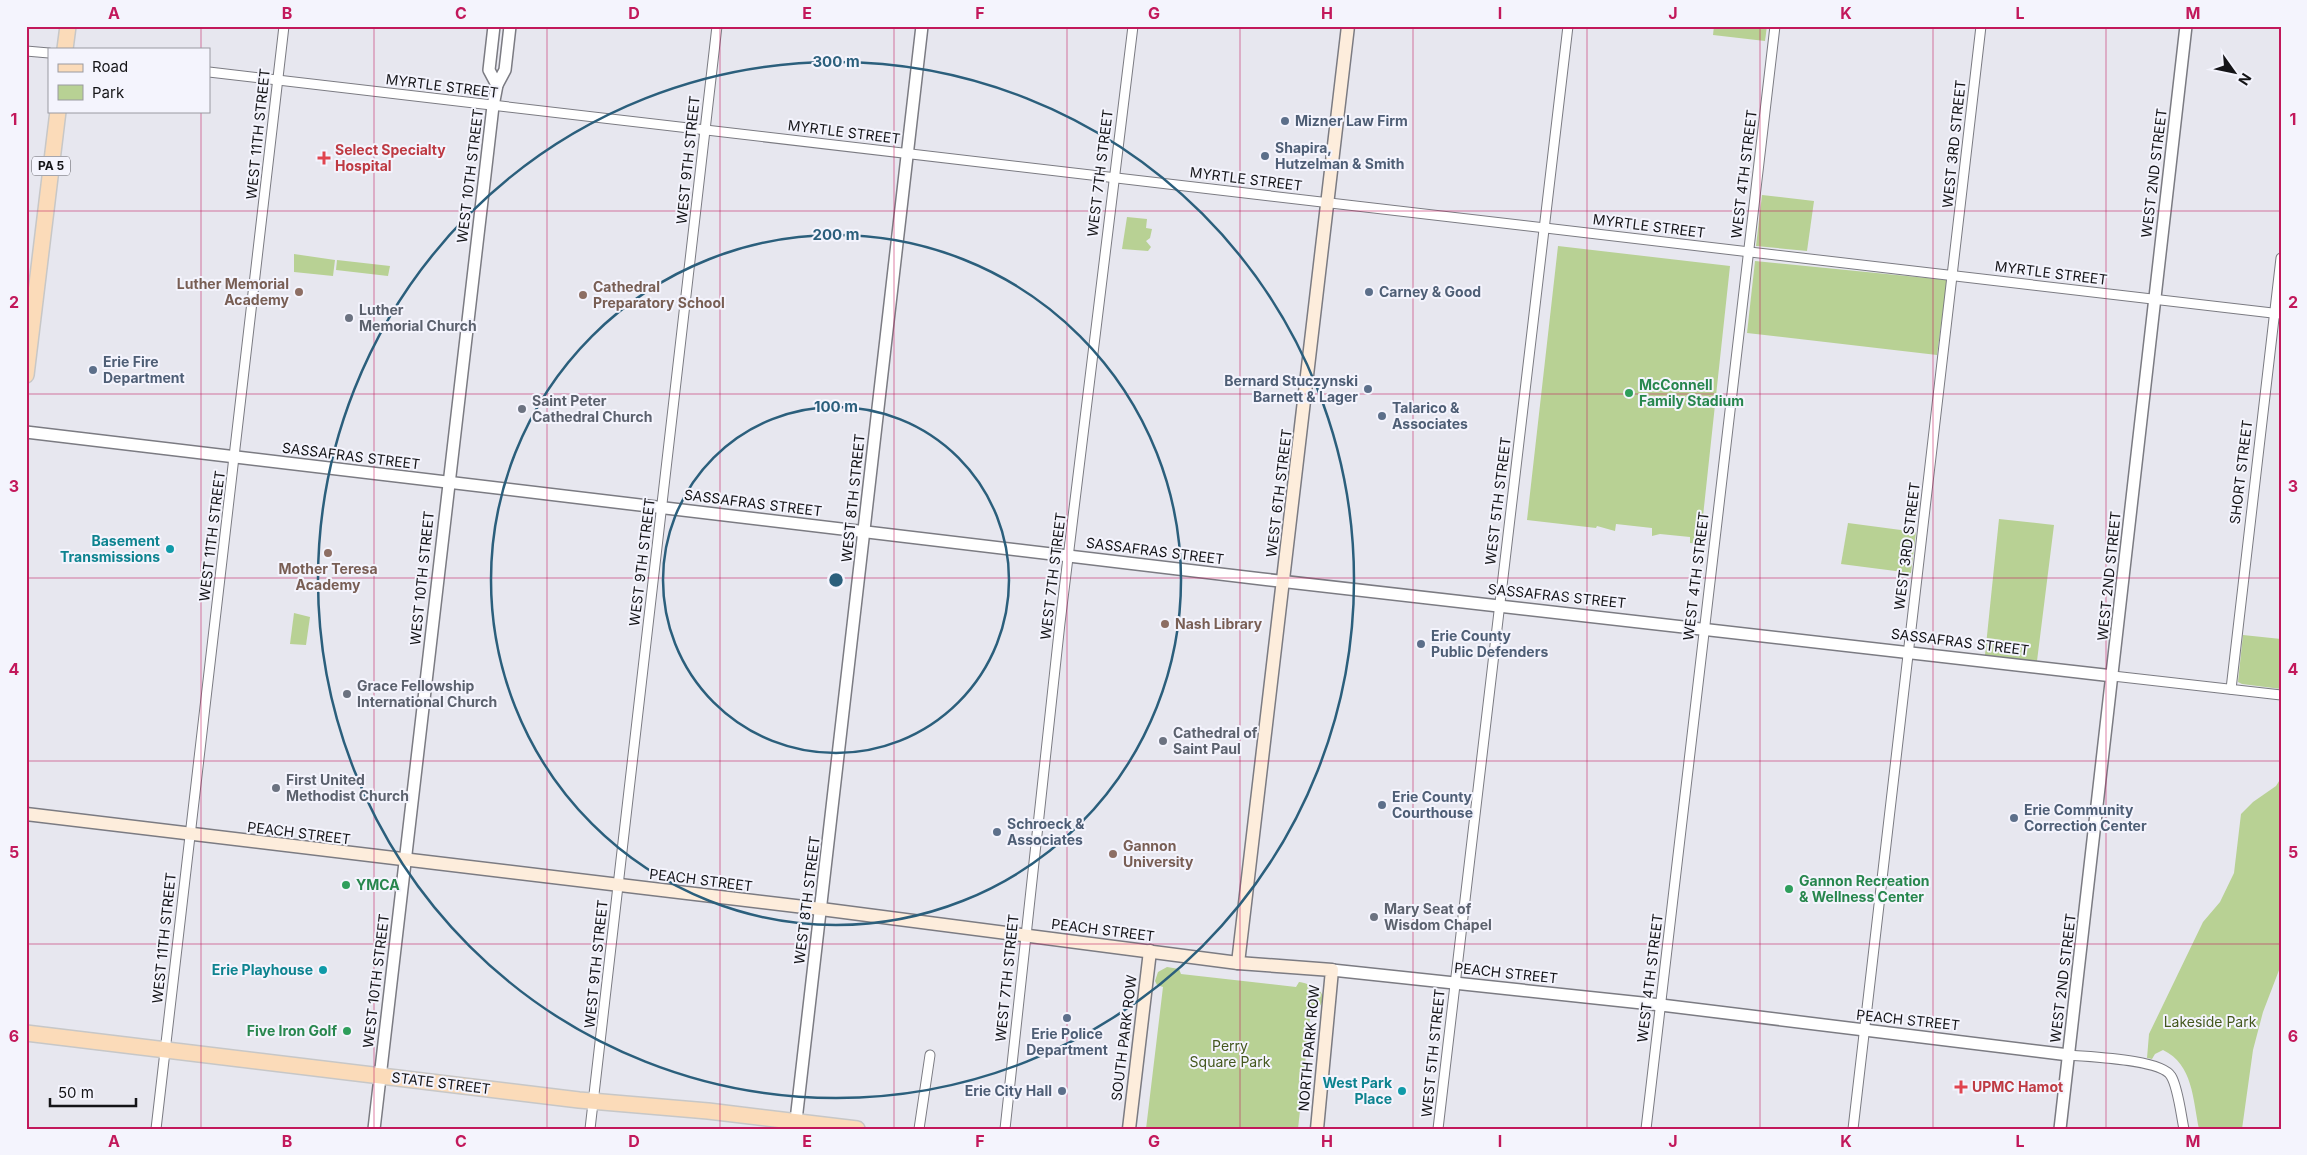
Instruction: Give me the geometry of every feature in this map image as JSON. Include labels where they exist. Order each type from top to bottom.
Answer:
[{"type":"main road","points":[[65,48],[68,26]]},
{"type":"main road","name":"WEST 6TH STREET","points":[[1238,963],[1348,26]]},
{"type":"main road","name":"PA 5","points":[[26,375],[58,112]]},
{"type":"main road","name":"PEACH STREET","points":[[26,814],[405,861],[821,909],[1238,963],[1332,970]]},
{"type":"main road","name":"SOUTH PARK ROW","points":[[1128,1129],[1150,951]]},
{"type":"main road","name":"NORTH PARK ROW","points":[[1317,1129],[1332,970]]},
{"type":"main road","name":"STATE STREET","points":[[26,1032],[594,1101],[708,1111],[795,1125],[856,1129]]},
{"type":"street","name":"WEST 11TH STREET","points":[[156,1129],[236,457],[284,26]]},
{"type":"street","name":"WEST 10TH STREET","points":[[494,26],[489,70],[497,85]]},
{"type":"street","name":"WEST 10TH STREET","points":[[374,1129],[493,106],[497,85],[505,70],[510,26]]},
{"type":"street","name":"WEST 9TH STREET","points":[[590,1129],[717,26]]},
{"type":"street","name":"WEST 8TH STREET","points":[[795,1125],[922,26]]},
{"type":"street","name":"WEST 7TH STREET","points":[[1004,1129],[1132,26]]},
{"type":"street","name":"WEST 5TH STREET","points":[[1438,1129],[1568,26]]},
{"type":"street","name":"WEST 4TH STREET","points":[[1646,1129],[1775,26]]},
{"type":"street","name":"WEST 3RD STREET","points":[[1853,1129],[1981,26]]},
{"type":"street","name":"WEST 2ND STREET","points":[[2060,1129],[2186,26]]},
{"type":"street","points":[[26,51],[48,53]]},
{"type":"street","name":"MYRTLE STREET","points":[[210,72],[2155,298],[2278,314]]},
{"type":"street","name":"SHORT STREET","points":[[2231,690],[2278,314],[2281,258]]},
{"type":"street","name":"SASSAFRAS STREET","points":[[26,432],[1069,556],[2281,695]]},
{"type":"street","name":"PEACH STREET","points":[[1332,970],[1660,1005],[2155,1066],[2165,1070],[2172,1079],[2184,1129]]},
{"type":"street","points":[[919,1129],[930,1055]]},
{"type":"green space","points":[[1714,26],[1767,26],[1765,41],[1713,35]]},
{"type":"green space","points":[[1762,195],[1814,201],[1807,251],[1756,246]]},
{"type":"green space","points":[[1127,217],[1147,219],[1146,228],[1152,229],[1150,238],[1146,241],[1151,247],[1148,251],[1122,249]]},
{"type":"green space","name":"McConnell Family Stadium","points":[[1558,246],[1730,266],[1700,544],[1690,543],[1690,537],[1660,534],[1652,536],[1652,528],[1616,524],[1615,531],[1597,526],[1596,528],[1527,520]]},
{"type":"green space","points":[[294,254],[335,260],[333,276],[294,272]]},
{"type":"green space","points":[[337,260],[390,266],[388,276],[336,270]]},
{"type":"green space","points":[[1755,261],[1947,280],[1937,355],[1747,333]]},
{"type":"green space","points":[[1999,519],[2054,525],[2037,661],[1985,655]]},
{"type":"green space","points":[[1848,523],[1916,532],[1911,573],[1841,564]]},
{"type":"green space","points":[[294,613],[310,617],[306,645],[290,644]]},
{"type":"green space","points":[[2243,635],[2281,639],[2281,689],[2238,682]]},
{"type":"green space","name":"Lakeside Park","points":[[2281,778],[2281,965],[2263,1012],[2253,1050],[2242,1129],[2199,1129],[2193,1095],[2186,1074],[2173,1056],[2163,1050],[2155,1054],[2152,1059],[2147,1058],[2149,1034],[2203,922],[2220,902],[2234,873],[2241,814],[2253,802],[2276,786]]},
{"type":"green space","name":"Perry Square Park","points":[[1167,967],[1179,969],[1181,974],[1296,987],[1299,982],[1315,987],[1322,994],[1321,1004],[1317,1009],[1311,1009],[1298,1129],[1146,1129],[1163,987],[1157,985],[1155,981],[1158,972]]},
{"type":"place","name":"Mizner Law Firm","points":[[1285,121]]},
{"type":"place","name":"Shapira, Hutzelman & Smith","points":[[1265,156]]},
{"type":"place","name":"Select Specialty Hospital","points":[[324,158]]},
{"type":"place","name":"Luther Memorial Academy","points":[[299,292]]},
{"type":"place","name":"Carney & Good","points":[[1369,292]]},
{"type":"place","name":"Cathedral Preparatory School","points":[[583,295]]},
{"type":"place","name":"Luther Memorial Church","points":[[349,318]]},
{"type":"place","name":"Erie Fire Department","points":[[93,370]]},
{"type":"place","name":"Bernard Stuczynski Barnett & Lager","points":[[1368,389]]},
{"type":"place","name":"McConnell Family Stadium","points":[[1629,393]]},
{"type":"place","name":"Saint Peter Cathedral Church","points":[[522,409]]},
{"type":"place","name":"Talarico & Associates","points":[[1382,416]]},
{"type":"place","name":"Basement Transmissions","points":[[170,549]]},
{"type":"place","name":"Mother Teresa Academy","points":[[328,553]]},
{"type":"place","name":"Nash Library","points":[[1165,624]]},
{"type":"place","name":"Erie County Public Defenders","points":[[1421,644]]},
{"type":"place","name":"Grace Fellowship International Church","points":[[347,694]]},
{"type":"place","name":"Cathedral of Saint Paul","points":[[1163,741]]},
{"type":"place","name":"First United Methodist Church","points":[[276,788]]},
{"type":"place","name":"Erie County Courthouse","points":[[1382,805]]},
{"type":"place","name":"Erie Community Correction Center","points":[[2014,818]]},
{"type":"place","name":"Schroeck & Associates","points":[[997,832]]},
{"type":"place","name":"Gannon University","points":[[1113,854]]},
{"type":"place","name":"YMCA","points":[[346,885]]},
{"type":"place","name":"Gannon Recreation & Wellness Center","points":[[1789,889]]},
{"type":"place","name":"Mary Seat of Wisdom Chapel","points":[[1374,917]]},
{"type":"place","name":"Erie Playhouse","points":[[323,970]]},
{"type":"place","name":"Erie Police Department","points":[[1067,1018]]},
{"type":"place","name":"Five Iron Golf","points":[[347,1031]]},
{"type":"place","name":"UPMC Hamot","points":[[1961,1087]]},
{"type":"place","name":"Erie City Hall","points":[[1062,1091]]},
{"type":"place","name":"West Park Place","points":[[1402,1091]]}]
